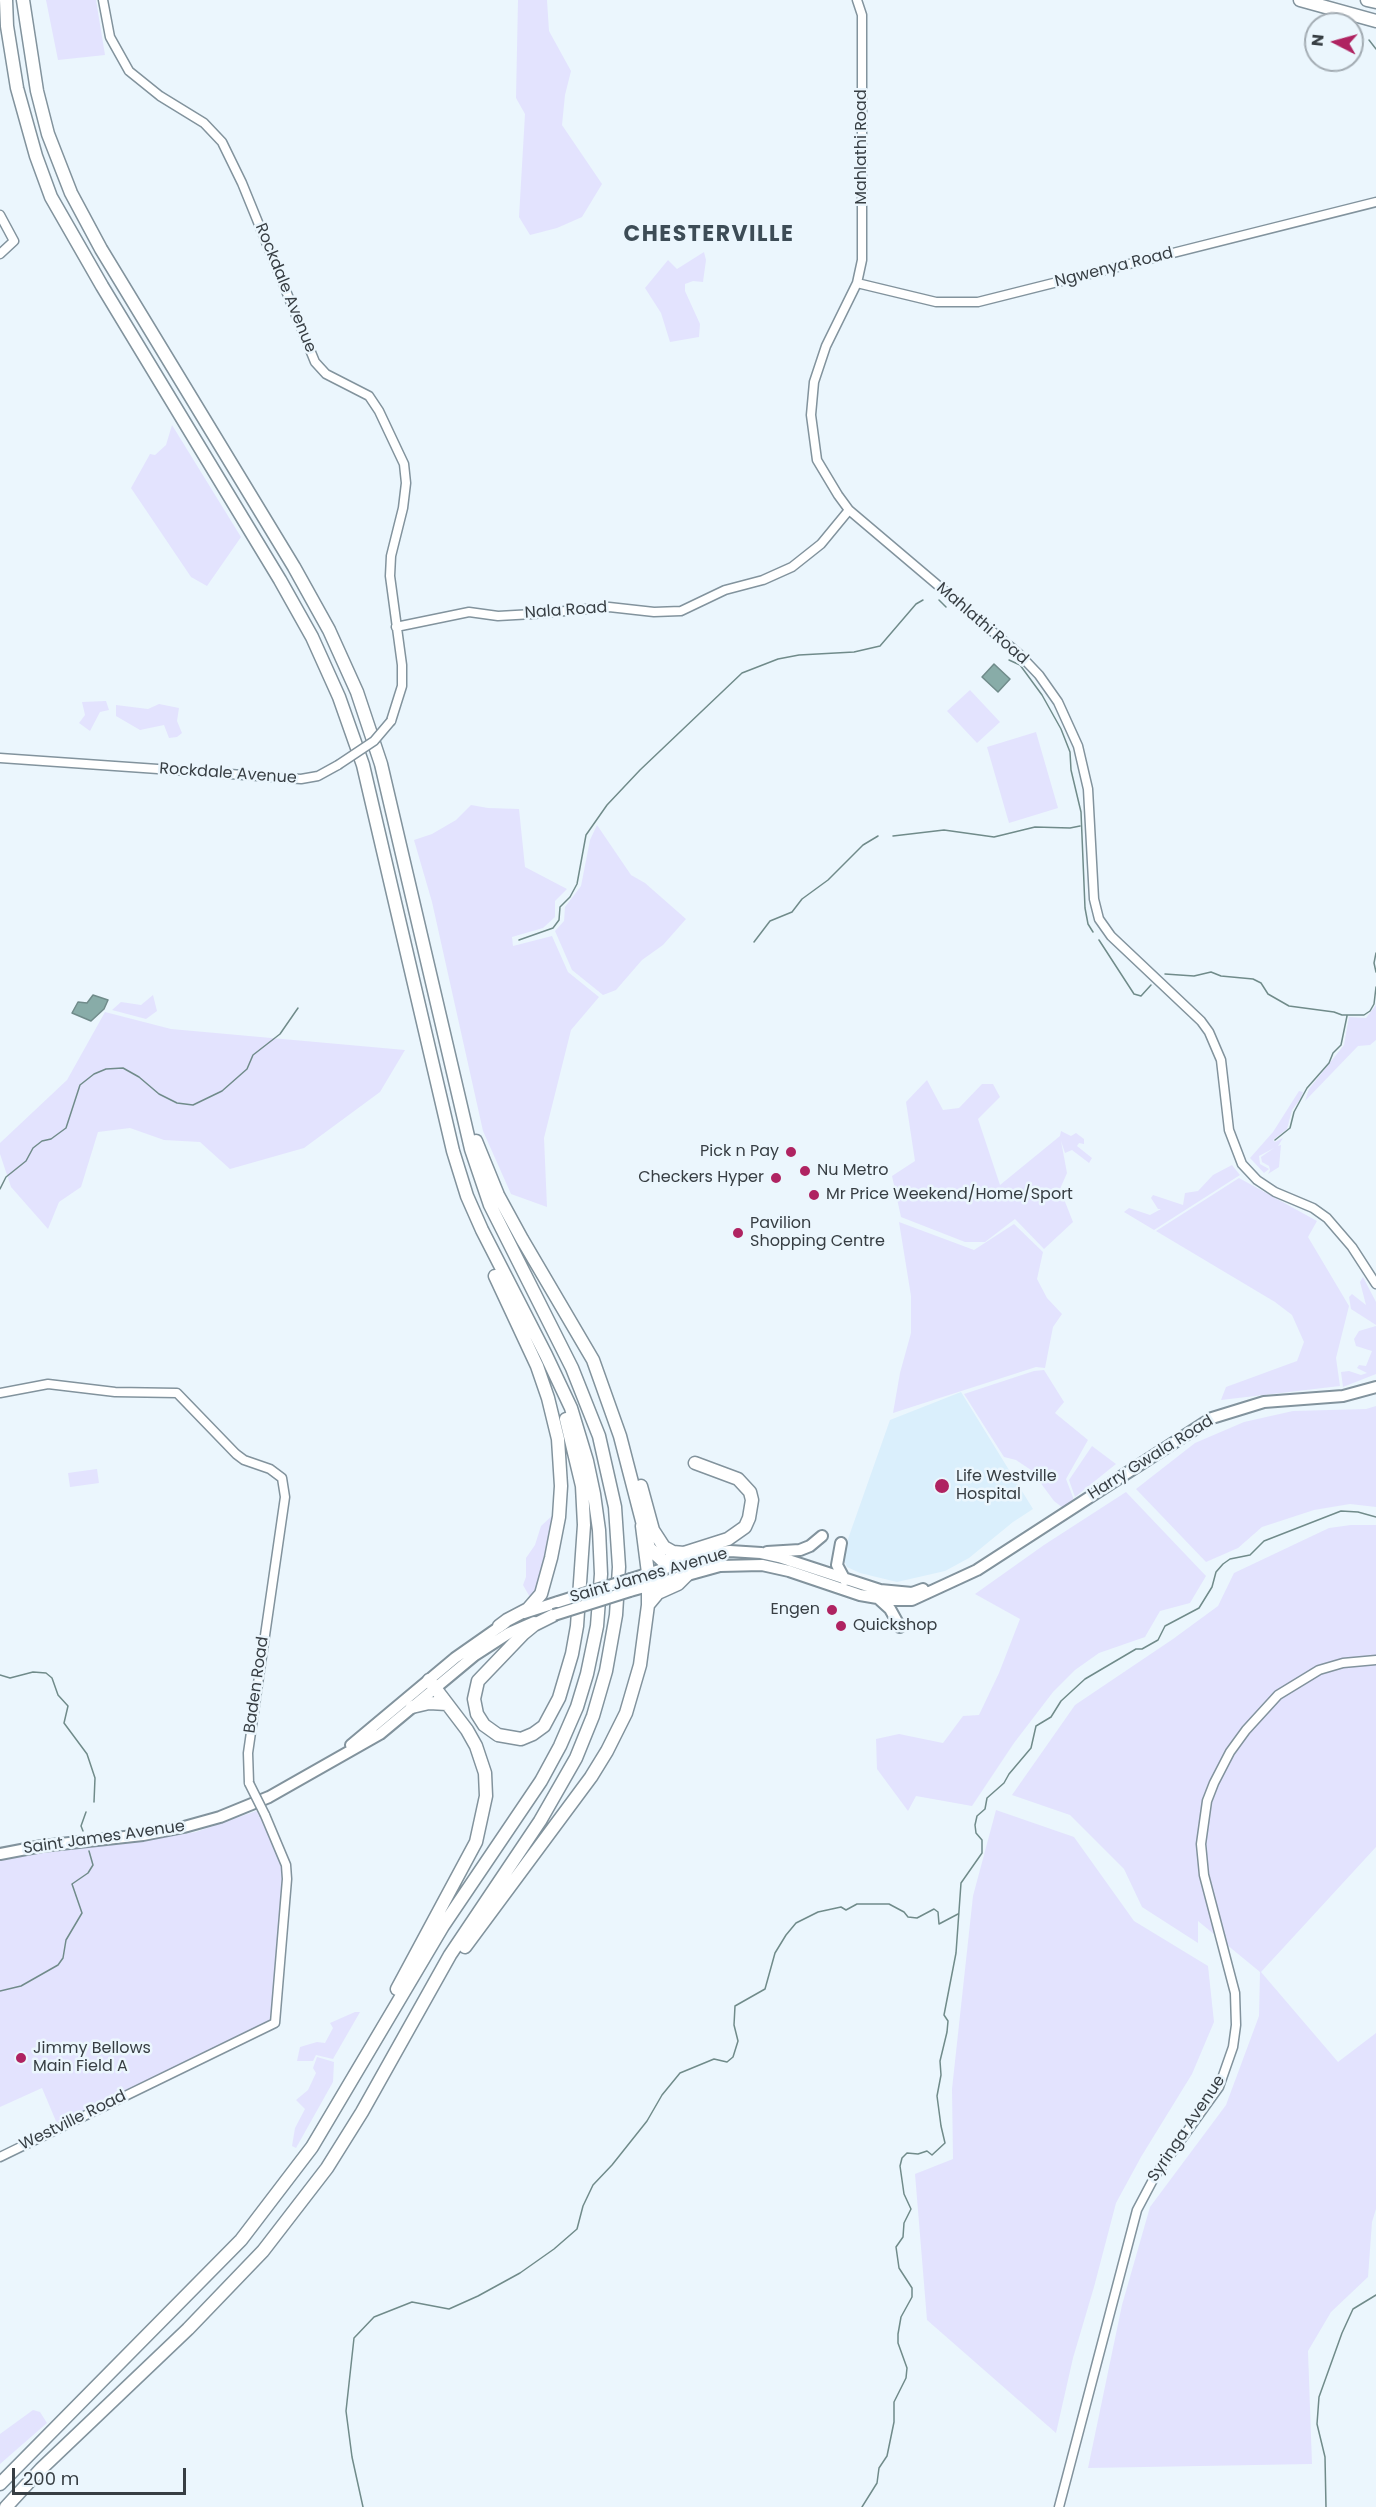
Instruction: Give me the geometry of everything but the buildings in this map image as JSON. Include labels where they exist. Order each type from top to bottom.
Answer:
[{"type":"highway","points":[[6,0],[7,26],[16,88],[51,197],[312,637],[339,697],[363,765],[453,1151],[479,1243],[543,1384],[555,1425],[561,1486],[559,1517],[544,1585],[531,1607],[499,1626]]},
{"type":"highway","points":[[6,2507],[41,2469],[188,2329],[263,2251],[327,2168],[362,2112],[474,1917],[551,1803],[580,1748],[593,1716],[606,1671],[616,1615],[619,1567],[615,1507],[599,1436],[572,1368],[490,1205],[474,1158],[381,764],[357,692],[329,630],[76,202],[48,134],[27,39],[23,0]]},
{"type":"highway","points":[[27,39],[29,0]]},
{"type":"highway","points":[[1300,0],[1376,21]]},
{"type":"highway","points":[[1366,0],[1376,2]]},
{"type":"highway","points":[[459,1102],[498,1195],[593,1360],[604,1375],[630,1443],[655,1536],[664,1547],[676,1552],[684,1553],[728,1539],[745,1527],[752,1509],[752,1500],[744,1483],[695,1463]]},
{"type":"highway","points":[[0,2484],[241,2240],[312,2147],[443,1926],[550,1765],[577,1707],[592,1650],[601,1574],[599,1530],[587,1461],[571,1408],[467,1196]]},
{"type":"highway","points":[[528,1321],[564,1413],[578,1460],[583,1502],[582,1563],[572,1654],[564,1686],[554,1712],[544,1726],[533,1734],[521,1738],[498,1735],[484,1725],[477,1714],[474,1694],[478,1681],[523,1634],[534,1625],[554,1615]]},
{"type":"highway","points":[[593,1360],[620,1436],[649,1548],[657,1558],[668,1562],[690,1561]]},
{"type":"highway","points":[[406,2033],[435,1996],[483,1921],[608,1751],[634,1689],[645,1638],[648,1580],[642,1526]]},
{"type":"highway","points":[[648,1605],[658,1593],[678,1584],[688,1574]]},
{"type":"highway","points":[[373,2045],[399,1986],[467,1860],[482,1826],[486,1796],[485,1773],[476,1746],[432,1684]]},
{"type":"highway","points":[[412,1707],[425,1703],[447,1704]]},
{"type":"main road","name":"Harry Gwala Road","points":[[947,1584],[977,1570],[1212,1418],[1264,1402],[1343,1396],[1376,1387]]},
{"type":"main road","points":[[761,1553],[800,1550],[810,1546],[822,1536]]},
{"type":"main road","points":[[842,1543],[837,1565],[845,1580]]},
{"type":"main road","name":"Saint James Avenue","points":[[337,1757],[432,1684],[497,1639],[554,1615],[630,1591],[690,1561],[730,1551],[761,1553],[795,1562],[869,1588],[912,1593],[947,1584]]},
{"type":"main road","name":"Saint James Avenue","points":[[0,1854],[42,1846],[143,1835],[220,1817],[269,1797],[380,1734],[412,1707],[471,1645],[499,1626],[529,1611],[631,1579],[648,1580],[725,1565],[762,1565],[780,1568],[878,1599],[912,1600],[947,1584]]},
{"type":"main road","points":[[878,1599],[890,1609],[900,1628]]},
{"type":"street","name":"Rockdale Avenue","points":[[0,758],[301,779],[318,776],[374,741],[391,721],[402,686],[402,665],[390,584],[390,568],[401,520],[406,483],[404,464],[388,428],[369,396],[326,374],[315,362],[226,149],[204,123],[160,96],[129,71],[110,38],[103,0]]},
{"type":"street","name":"Mahlathi Road","points":[[858,0],[862,15],[862,260],[857,284],[821,357],[814,382],[811,415],[814,444],[820,467],[849,510],[1019,654],[1039,675],[1058,702],[1078,746],[1088,789],[1094,899],[1099,919],[1111,936],[1201,1021],[1209,1032],[1221,1060],[1229,1130],[1242,1164],[1264,1185],[1313,1208],[1327,1218],[1352,1247],[1376,1284]]},
{"type":"street","name":"Ngwenya Road","points":[[857,284],[936,302],[978,302],[1372,203]]},
{"type":"street","points":[[0,215],[14,241],[0,254]]},
{"type":"street","name":"Nala Road","points":[[396,627],[469,612],[498,616],[609,607],[654,612],[681,611],[725,591],[763,580],[792,567],[821,544],[849,510]]},
{"type":"street","name":"Baden Road","points":[[0,1393],[48,1384],[115,1392],[177,1393],[236,1454],[277,1473],[284,1485],[285,1497],[248,1754],[249,1783],[282,1855],[287,1874],[275,2023]]},
{"type":"street","name":"Syringa Avenue","points":[[1059,2507],[1137,2210],[1155,2176],[1219,2087],[1233,2047],[1236,2025],[1235,1993],[1204,1875],[1201,1844],[1207,1801],[1214,1783],[1246,1730],[1278,1695],[1319,1670],[1343,1663],[1376,1660]]},
{"type":"street","name":"Westville Road","points":[[0,2157],[275,2023]]},
{"type":"shaded area","points":[[46,0],[96,0],[105,55],[58,60]]},
{"type":"shaded area","points":[[518,0],[547,0],[549,31],[571,71],[565,95],[562,125],[602,184],[582,217],[557,228],[530,235],[519,217],[525,114],[516,98]]},
{"type":"shaded area","points":[[704,252],[706,260],[703,282],[693,281],[685,284],[685,291],[700,324],[699,337],[670,342],[661,313],[645,288],[668,260],[677,269]]},
{"type":"shaded area","points":[[172,425],[241,537],[207,586],[191,577],[131,488],[150,454],[155,455],[166,445]]},
{"type":"shaded area","points":[[994,664],[1010,679],[998,692],[982,677]]},
{"type":"shaded area","points":[[970,690],[1000,722],[977,743],[947,711]]},
{"type":"shaded area","points":[[106,701],[109,710],[100,712],[90,731],[79,723],[85,715],[82,702]]},
{"type":"shaded area","points":[[159,704],[179,708],[177,721],[182,733],[177,737],[169,738],[164,725],[140,730],[116,716],[116,705],[148,709]]},
{"type":"shaded area","points":[[1036,732],[1058,808],[1009,823],[987,747]]},
{"type":"shaded area","points":[[471,805],[519,809],[525,867],[567,889],[555,901],[555,917],[543,928],[512,937],[513,946],[552,936],[568,972],[599,997],[571,1030],[544,1138],[547,1207],[511,1194],[483,1131],[432,902],[414,840],[432,834],[456,820]]},
{"type":"shaded area","points":[[597,825],[631,875],[645,883],[686,919],[663,945],[642,960],[616,990],[603,995],[572,970],[555,931],[564,921],[565,907],[581,886],[590,840]]},
{"type":"shaded area","points":[[93,995],[108,1000],[104,1009],[91,1021],[72,1013],[78,1002],[87,1003]]},
{"type":"shaded area","points":[[153,995],[157,1011],[146,1019],[112,1010],[121,1002],[141,1005]]},
{"type":"shaded area","points":[[1376,1005],[1376,1040],[1370,1045],[1358,1046],[1305,1101],[1309,1089],[1344,1045],[1349,1017],[1366,1018]]},
{"type":"shaded area","points":[[105,1012],[171,1029],[405,1050],[380,1092],[304,1148],[230,1169],[200,1142],[164,1140],[130,1128],[98,1132],[81,1187],[59,1202],[48,1229],[11,1187],[0,1154],[0,1143],[67,1080]]},
{"type":"shaded area","points":[[927,1080],[943,1110],[959,1108],[982,1084],[993,1084],[1000,1097],[978,1119],[1000,1185],[1060,1136],[1061,1131],[1071,1136],[1076,1133],[1084,1139],[1084,1144],[1079,1143],[1077,1146],[1092,1158],[1089,1163],[1072,1150],[1065,1153],[1061,1141],[1067,1173],[1060,1189],[1073,1222],[1044,1249],[1015,1219],[985,1242],[965,1242],[901,1217],[892,1176],[915,1161],[906,1102]]},
{"type":"shaded area","points":[[1299,1091],[1303,1092],[1292,1110],[1287,1129],[1273,1140],[1275,1142],[1283,1138],[1278,1146],[1281,1145],[1279,1167],[1268,1174],[1270,1170],[1269,1166],[1262,1162],[1261,1157],[1274,1148],[1259,1156],[1260,1164],[1269,1169],[1264,1173],[1250,1158],[1273,1132]]},
{"type":"shaded area","points":[[1232,1165],[1240,1175],[1154,1230],[1124,1212],[1129,1208],[1150,1215],[1161,1209],[1158,1209],[1151,1198],[1153,1195],[1183,1205],[1185,1193],[1198,1191],[1213,1175]]},
{"type":"shaded area","points":[[1239,1178],[1317,1221],[1308,1237],[1349,1306],[1336,1358],[1340,1386],[1221,1400],[1226,1387],[1297,1361],[1304,1342],[1292,1315],[1275,1302],[1156,1231]]},
{"type":"shaded area","points":[[899,1222],[974,1250],[1014,1224],[1043,1252],[1037,1279],[1047,1298],[1062,1314],[1053,1327],[1045,1368],[1036,1367],[893,1413],[900,1373],[911,1333],[911,1296]]},
{"type":"shaded area","points":[[1363,1277],[1376,1302],[1376,1325],[1351,1309],[1349,1297],[1352,1294],[1366,1305],[1360,1282]]},
{"type":"shaded area","points":[[1376,1326],[1376,1374],[1343,1387],[1341,1372],[1349,1371],[1361,1375],[1367,1373],[1357,1368],[1359,1365],[1366,1366],[1372,1351],[1356,1346],[1354,1339],[1359,1331]]},
{"type":"shaded area","points":[[1044,1370],[1064,1402],[1055,1413],[1088,1440],[1066,1479],[1074,1500],[1063,1508],[1054,1501],[1031,1470],[1016,1460],[1004,1457],[964,1394],[1034,1371]]},
{"type":"shaded area","name":"Life Westville Hospital","points":[[961,1392],[1033,1509],[1013,1522],[969,1558],[945,1571],[897,1582],[860,1573],[847,1567],[842,1556],[890,1420]]},
{"type":"shaded area","points":[[1376,1406],[1376,1507],[1350,1504],[1314,1510],[1262,1527],[1238,1548],[1206,1562],[1136,1489],[1195,1443],[1244,1422],[1293,1411],[1366,1409]]},
{"type":"shaded area","points":[[1092,1446],[1116,1464],[1075,1497],[1069,1480]]},
{"type":"shaded area","points":[[97,1469],[99,1483],[70,1487],[68,1473]]},
{"type":"shaded area","points":[[1126,1492],[1206,1576],[1190,1603],[1160,1611],[1145,1637],[1099,1653],[1075,1670],[1053,1692],[1014,1743],[972,1806],[916,1796],[908,1811],[877,1769],[876,1739],[899,1734],[943,1743],[963,1716],[979,1715],[999,1673],[1020,1619],[975,1594],[1044,1545]]},
{"type":"shaded area","points":[[554,1514],[540,1585],[531,1599],[523,1585],[526,1577],[526,1558],[535,1545],[541,1526]]},
{"type":"shaded area","points":[[1376,1525],[1376,1847],[1261,1972],[1338,2062],[1376,2033],[1376,2209],[1372,2222],[1368,2277],[1331,2312],[1308,2351],[1312,2464],[1088,2468],[1122,2305],[1150,2207],[1226,2105],[1259,2016],[1260,1972],[1198,1921],[1198,1943],[1142,1907],[1124,1869],[1070,1815],[1012,1795],[1075,1705],[1218,1606],[1234,1573],[1329,1528]]},
{"type":"shaded area","points":[[262,1809],[285,1864],[274,2022],[58,2126],[42,2088],[0,2107],[0,1860],[54,1850],[123,1844],[196,1832]]},
{"type":"shaded area","points":[[996,1810],[1074,1837],[1134,1921],[1208,1966],[1214,2022],[1192,2074],[1141,2157],[1116,2203],[1073,2358],[1056,2433],[927,2320],[915,2174],[953,2159],[952,2089],[973,1896]]},
{"type":"shaded area","points":[[360,2012],[333,2059],[316,2055],[313,2061],[297,2061],[300,2047],[317,2042],[325,2043],[333,2028],[330,2023]]},
{"type":"shaded area","points":[[317,2057],[334,2062],[333,2082],[296,2148],[292,2146],[295,2128],[305,2109],[296,2100],[308,2090],[316,2073],[313,2068]]},
{"type":"shaded area","points":[[33,2410],[40,2412],[47,2423],[0,2464],[0,2434]]},
{"type":"waterway","points":[[1369,40],[1376,49]]},
{"type":"waterway","points":[[519,940],[553,928],[559,920],[560,907],[570,897],[577,884],[586,835],[607,805],[640,770],[742,673],[778,659],[799,655],[854,652],[880,646],[916,604],[923,600]]},
{"type":"waterway","points":[[939,600],[946,607]]},
{"type":"waterway","points":[[1009,660],[1020,665],[1042,695],[1061,729],[1070,752],[1071,770],[1081,812],[1085,908],[1088,924],[1093,932]]},
{"type":"waterway","points":[[893,836],[944,830],[994,837],[1035,827],[1080,826]]},
{"type":"waterway","points":[[754,942],[770,921],[792,912],[802,899],[828,880],[863,845],[878,836]]},
{"type":"waterway","points":[[1099,940],[1134,994],[1141,996],[1151,985]]},
{"type":"waterway","points":[[1376,953],[1374,963],[1376,972]]},
{"type":"waterway","points":[[1165,974],[1194,976],[1211,972],[1221,976],[1253,979],[1261,983],[1268,994],[1289,1006],[1342,1015],[1364,1015],[1370,1011],[1374,1004],[1376,987]]},
{"type":"waterway","points":[[0,1189],[6,1177],[26,1161],[33,1148],[66,1128],[80,1085],[94,1074],[106,1069],[123,1068],[139,1077],[159,1094],[177,1103],[193,1105],[222,1091],[247,1069],[253,1055],[280,1034],[298,1008]]},
{"type":"waterway","points":[[1275,1140],[1290,1128],[1294,1112],[1307,1088],[1341,1045],[1347,1016]]},
{"type":"waterway","points":[[862,2507],[877,2483],[879,2468],[887,2456],[894,2422],[894,2402],[906,2378],[907,2368],[898,2343],[898,2334],[901,2317],[912,2297],[912,2288],[899,2268],[896,2247],[903,2237],[904,2223],[911,2209],[904,2194],[900,2166],[902,2158],[907,2153],[918,2154],[927,2151],[932,2155],[945,2143],[937,2096],[941,2075],[940,2061],[948,2021],[944,2015],[956,1953],[961,1883],[982,1853],[982,1840],[976,1833],[977,1816],[985,1809],[987,1798],[1004,1783],[1031,1748],[1036,1726],[1051,1717],[1061,1701],[1085,1679],[1136,1649],[1142,1649],[1158,1640],[1165,1626],[1199,1608],[1212,1587],[1216,1572],[1223,1564],[1230,1559],[1250,1555],[1264,1541],[1341,1511],[1358,1512],[1376,1517]]},
{"type":"waterway","points":[[0,1675],[10,1678],[33,1672],[46,1673],[52,1678],[58,1695],[68,1706],[64,1723],[87,1754],[95,1778],[94,1802]]},
{"type":"waterway","points":[[83,1831],[81,1826],[86,1812]]},
{"type":"waterway","points":[[0,1991],[21,1986],[58,1965],[63,1958],[66,1940],[82,1913],[72,1884],[88,1873],[93,1865],[89,1851]]},
{"type":"waterway","points":[[363,2507],[352,2457],[346,2411],[354,2338],[374,2317],[412,2302],[449,2309],[520,2273],[577,2229],[583,2206],[593,2185],[647,2121],[662,2095],[680,2073],[714,2059],[727,2062],[733,2057],[738,2041],[734,2025],[735,2006],[765,1989],[775,1953],[796,1923],[818,1912],[841,1907],[846,1910],[857,1904],[889,1904],[904,1912],[908,1917],[917,1918],[934,1909],[938,1912],[939,1924],[958,1914]]},
{"type":"waterway","points":[[1326,2507],[1325,2457],[1317,2424],[1319,2397],[1353,2309],[1376,2295]]},
{"type":"place","name":"Pick n Pay","points":[[791,1152]]},
{"type":"place","name":"Nu Metro","points":[[805,1171]]},
{"type":"place","name":"Checkers Hyper","points":[[776,1178]]},
{"type":"place","name":"Mr Price Weekend/Home/Sport","points":[[814,1195]]},
{"type":"place","name":"Pavilion Shopping Centre","points":[[738,1233]]},
{"type":"place","name":"Life Westville Hospital","points":[[942,1486]]},
{"type":"place","name":"Engen","points":[[832,1610]]},
{"type":"place","name":"Quickshop","points":[[841,1626]]},
{"type":"place","name":"Jimmy Bellows Main Field A","points":[[21,2058]]},
{"type":"district","name":"CHESTERVILLE","points":[[709,235]]}]
